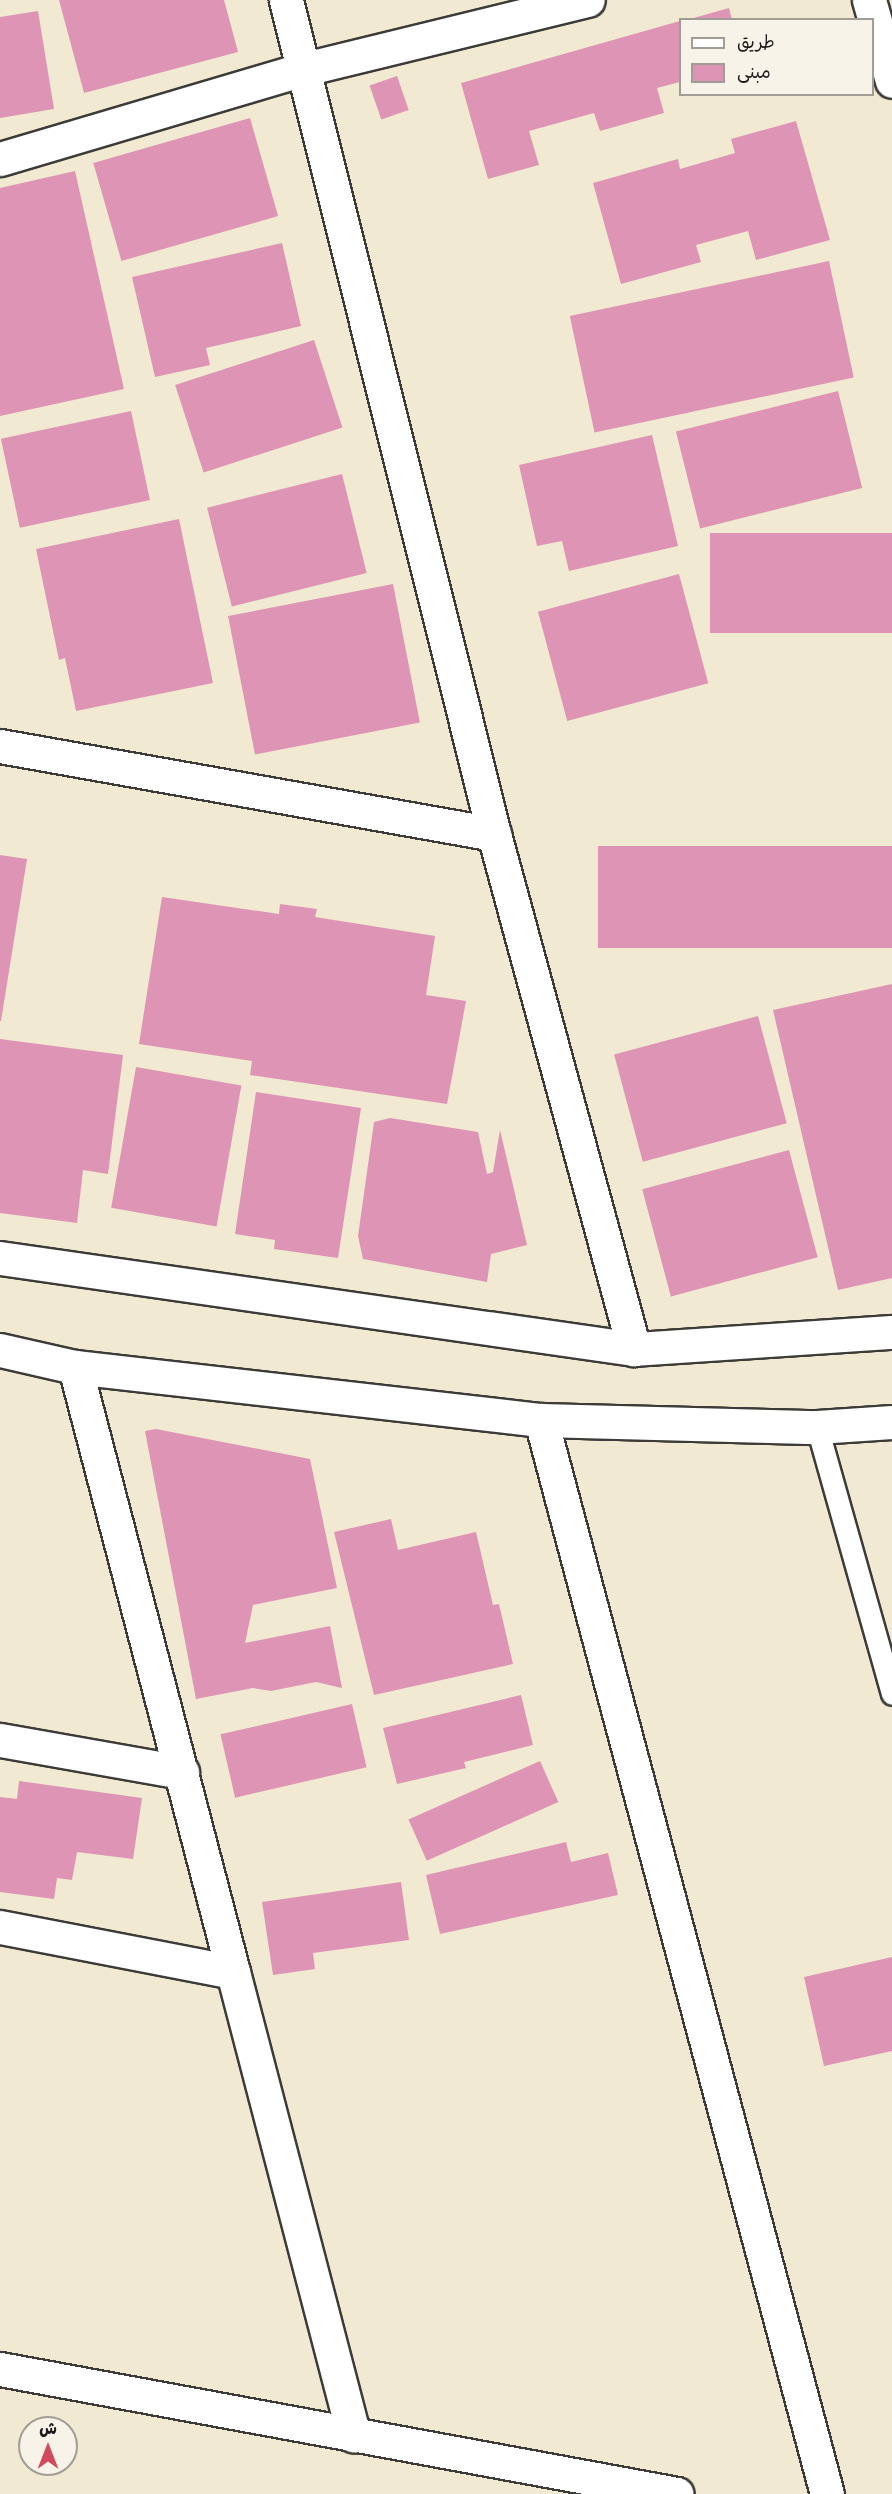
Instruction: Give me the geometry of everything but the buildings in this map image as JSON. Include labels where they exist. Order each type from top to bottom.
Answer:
[{"type":"street","points":[[286,0],[494,834],[634,1349]]},
{"type":"street","points":[[0,159],[304,69],[588,0]]},
{"type":"street","points":[[869,0],[892,81]]},
{"type":"street","points":[[2,739],[494,834]]},
{"type":"street","points":[[0,1258],[634,1349],[892,1332]]},
{"type":"street","points":[[0,1350],[75,1366],[541,1420],[817,1427],[892,1422]]},
{"type":"street","points":[[75,1366],[354,2435]]},
{"type":"street","points":[[817,1427],[892,1415]]},
{"type":"street","points":[[541,1420],[827,2494]]},
{"type":"street","points":[[0,1740],[182,1772]]},
{"type":"street","points":[[0,1927],[233,1972]]},
{"type":"street","points":[[0,2369],[677,2494]]},
{"type":"lane","points":[[817,1427],[883,1628],[892,1694]]}]
